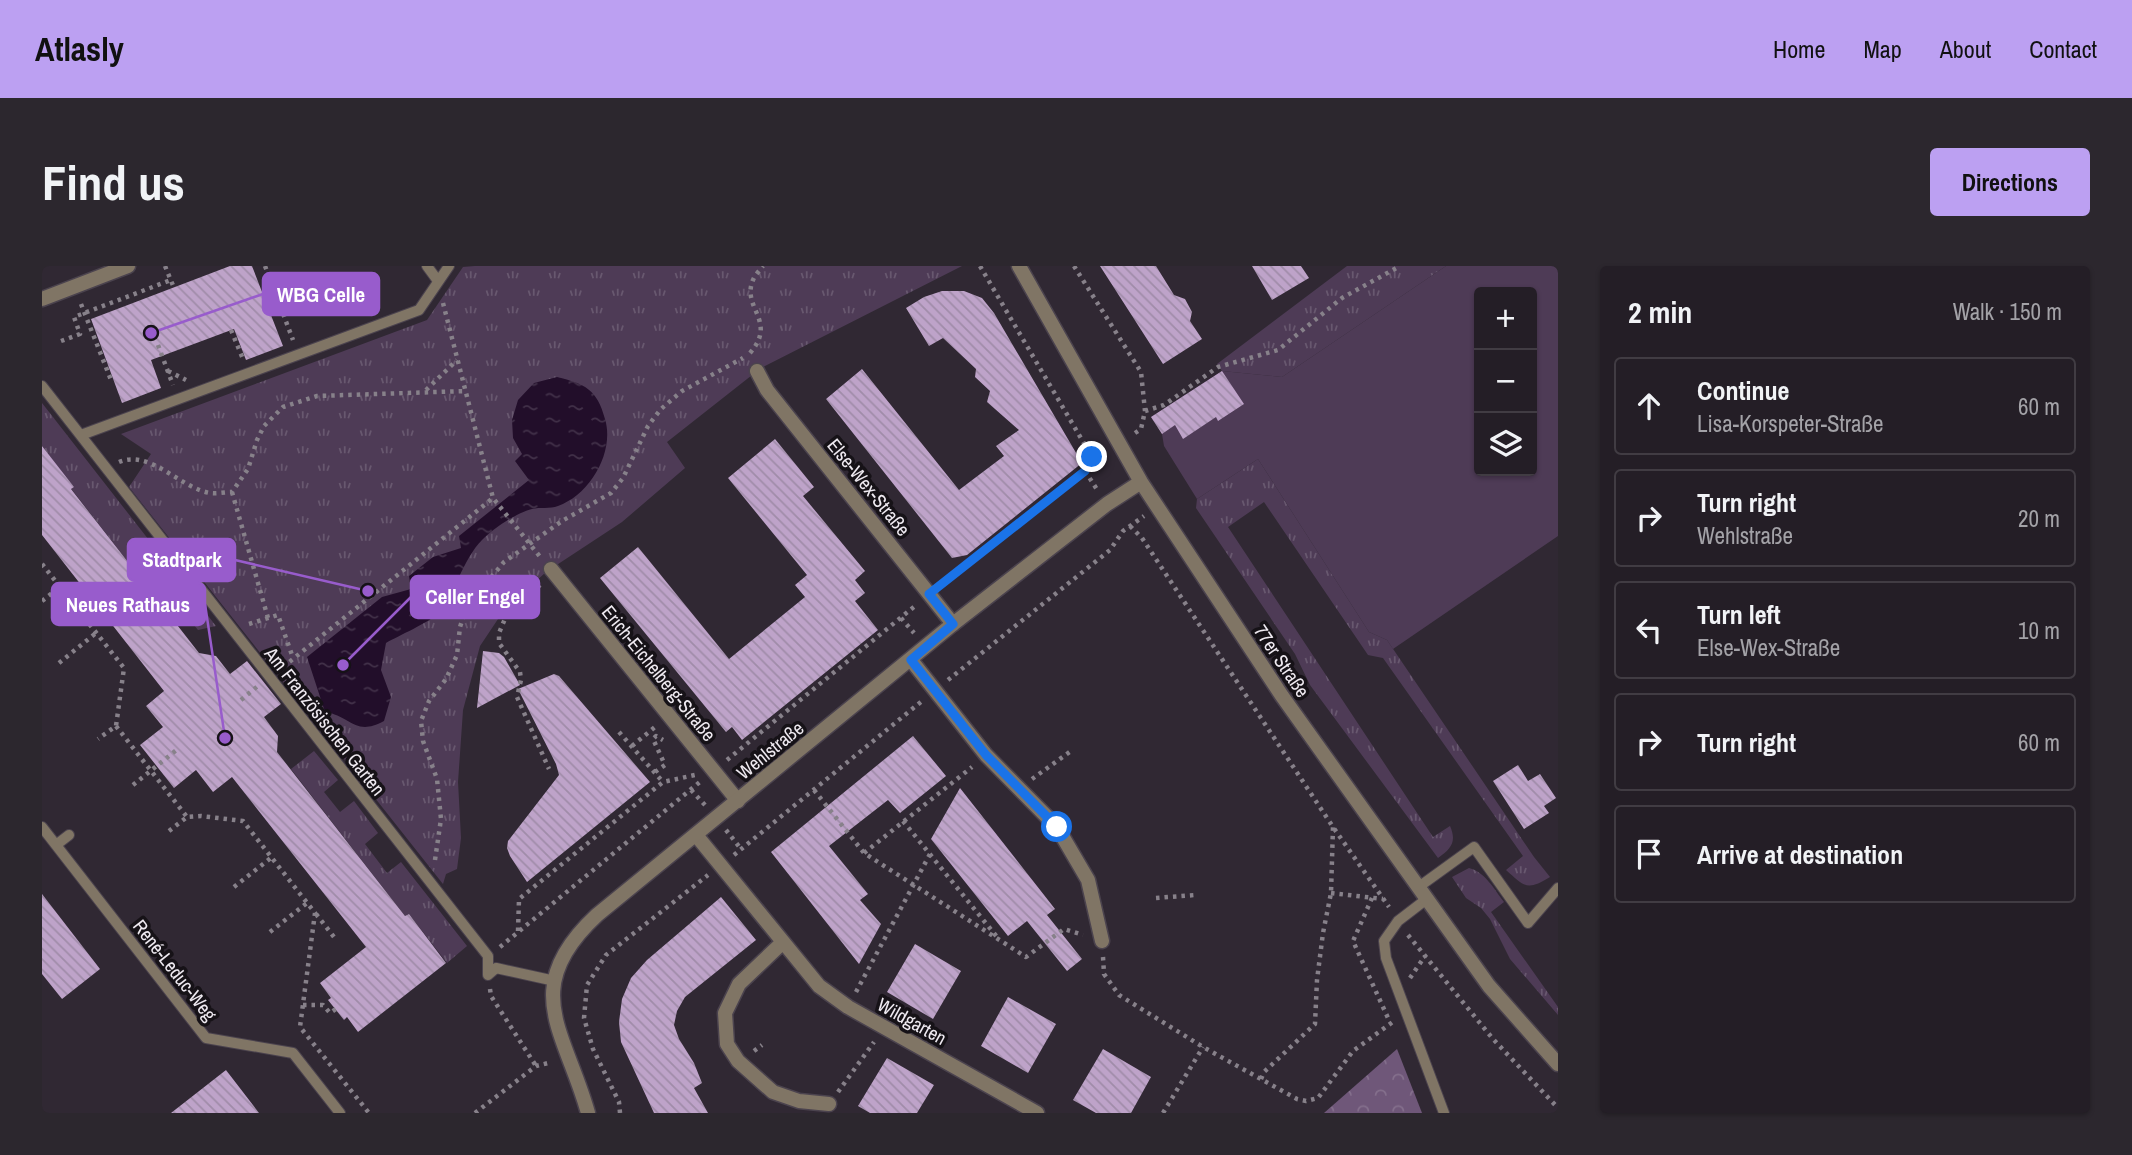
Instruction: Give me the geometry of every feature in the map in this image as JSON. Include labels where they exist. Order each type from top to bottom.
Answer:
[{"type":"street","points":[[42,299],[128,266]]},
{"type":"street","name":"77er Straße","points":[[1019,266],[1141,482],[1282,696],[1489,986],[1553,1059]]},
{"type":"street","name":"Else-Wex-Straße","points":[[757,372],[767,390],[953,624]]},
{"type":"street","name":"Wehlstraße","points":[[588,1113],[553,1015],[555,981],[564,953],[583,928],[953,624],[1107,504],[1141,482]]},
{"type":"street","name":"Erich-Eichelberg-Straße","points":[[552,571],[710,772],[738,800]]},
{"type":"street","points":[[911,660],[986,755],[1057,827],[1088,880],[1102,941]]},
{"type":"street","name":"Wildgarten","points":[[696,835],[820,986],[848,1007],[1037,1113]]},
{"type":"street","points":[[783,942],[739,984],[725,1013],[727,1044],[738,1061],[773,1092],[799,1101],[829,1104]]},
{"type":"lane","points":[[426,266],[438,281]]},
{"type":"lane","points":[[81,435],[419,310],[449,266]]},
{"type":"lane","name":"Am Französischen Garten","points":[[42,386],[488,956]]},
{"type":"lane","name":"René-Leduc-Weg","points":[[42,827],[206,1038],[293,1053],[340,1113]]},
{"type":"lane","points":[[56,845],[68,835]]},
{"type":"lane","points":[[1444,1113],[1386,958],[1384,941],[1424,892],[1474,847],[1528,923],[1558,888]]},
{"type":"lane","points":[[488,956],[488,975]]},
{"type":"lane","points":[[488,975],[496,968],[555,981]]},
{"type":"path","points":[[165,266],[174,288]]},
{"type":"path","points":[[265,266],[298,355]]},
{"type":"path","points":[[980,266],[1092,457]]},
{"type":"path","points":[[488,956],[929,594],[1085,471],[1092,457],[1141,429],[1145,411],[1141,372],[1074,266]]},
{"type":"path","points":[[1145,411],[1164,405],[1218,367],[1278,349],[1342,298],[1399,266]]},
{"type":"path","points":[[61,341],[80,334],[74,317],[171,280]]},
{"type":"path","points":[[438,281],[494,500],[552,571],[507,614],[499,633],[499,643],[520,672],[517,697],[549,769]]},
{"type":"path","points":[[74,287],[111,380]]},
{"type":"path","points":[[231,330],[248,373]]},
{"type":"path","points":[[158,345],[179,399]]},
{"type":"path","points":[[425,391],[458,359]]},
{"type":"path","points":[[232,492],[248,469],[264,426],[283,407],[317,396],[466,391]]},
{"type":"path","points":[[106,468],[126,459],[148,462],[180,481],[210,493],[232,492]]},
{"type":"path","points":[[232,492],[268,618],[278,615],[293,658]]},
{"type":"path","points":[[241,700],[494,500]]},
{"type":"path","points":[[620,1113],[619,1102],[593,1049],[584,1018],[587,985],[606,955],[1110,550],[1122,531],[1157,507]]},
{"type":"path","points":[[1130,526],[1142,538],[1398,921],[1493,1039],[1558,1108]]},
{"type":"path","points":[[42,564],[58,589],[124,668],[113,728],[98,739]]},
{"type":"path","points":[[42,601],[58,589]]},
{"type":"path","points":[[59,663],[96,633]]},
{"type":"path","points":[[632,746],[659,724]]},
{"type":"path","points":[[113,728],[185,819]]},
{"type":"path","points":[[619,732],[663,782]]},
{"type":"path","points":[[655,772],[665,765],[653,739],[656,736],[673,746]]},
{"type":"path","points":[[133,785],[179,748]]},
{"type":"path","points":[[1019,789],[1071,751]]},
{"type":"path","points":[[864,853],[986,755]]},
{"type":"path","points":[[518,932],[519,900],[663,782],[710,772]]},
{"type":"path","points":[[814,790],[864,853],[1026,957],[1064,929],[1102,941],[1104,974],[1119,995],[1297,1100],[1318,1098],[1353,1051],[1407,1012]]},
{"type":"path","points":[[169,831],[185,819],[201,816],[243,821],[334,937]]},
{"type":"path","points":[[903,821],[1000,940]]},
{"type":"path","points":[[1261,1079],[1264,1072],[1315,1024],[1322,933],[1331,893],[1333,827]]},
{"type":"path","points":[[848,1007],[930,854]]},
{"type":"path","points":[[234,887],[272,857]]},
{"type":"path","points":[[1331,893],[1384,899]]},
{"type":"path","points":[[1156,898],[1195,895]]},
{"type":"path","points":[[270,932],[307,903]]},
{"type":"path","points":[[315,913],[300,1027],[369,1113]]},
{"type":"path","points":[[488,975],[491,996],[536,1066]]},
{"type":"path","points":[[303,1005],[323,1005],[330,1013],[335,1009]]},
{"type":"path","points":[[829,1104],[885,1027]]},
{"type":"path","points":[[1163,1113],[1203,1046]]},
{"type":"path","points":[[475,1113],[536,1066],[568,1058]]},
{"type":"green space","points":[[962,266],[761,368],[667,442],[685,468],[622,522],[546,572],[504,610],[480,646],[463,710],[458,782],[461,838],[457,869],[446,874],[443,884],[129,487],[151,454],[121,434],[427,320],[463,267]]},
{"type":"green space","points":[[1347,266],[1446,266],[1282,377],[1222,371],[1217,364]]},
{"type":"green space","points":[[1446,266],[1558,266],[1558,536],[1393,649],[1387,640],[1369,632],[1258,459],[1197,499],[1164,446],[1162,434],[1151,417],[1222,371],[1282,377]]},
{"type":"green space","points":[[42,403],[216,626],[198,630],[177,604],[163,607],[71,489],[73,487],[42,446]]},
{"type":"green space","points":[[1258,459],[1369,632],[1387,640],[1550,877],[1536,884],[1526,885],[1506,870],[1523,856],[1383,658],[1368,655],[1264,502],[1228,527],[1433,837],[1450,826],[1453,841],[1443,855],[1438,858],[1310,685],[1295,654],[1196,508],[1197,499]]},
{"type":"green space","points":[[314,751],[338,780],[324,792],[340,812],[354,801],[378,833],[365,844],[387,873],[401,862],[467,946],[447,963],[409,914],[405,916],[291,769]]},
{"type":"green space","points":[[1469,868],[1484,877],[1504,902],[1491,912],[1558,1007],[1558,1015],[1510,959],[1490,919],[1481,908],[1466,898],[1452,877]]},
{"type":"green space","points":[[1397,1049],[1422,1113],[1324,1113]]},
{"type":"water","points":[[557,377],[588,389],[602,409],[607,432],[606,445],[603,458],[590,482],[570,500],[555,507],[526,511],[492,531],[475,548],[437,614],[386,643],[381,670],[391,697],[384,721],[366,727],[359,726],[325,712],[307,657],[382,597],[411,589],[409,576],[433,557],[461,548],[459,536],[529,480],[515,461],[522,454],[513,438],[512,420],[518,400],[534,383]]},
{"type":"building","points":[[230,266],[252,266],[283,346],[246,360],[234,329],[151,360],[161,388],[122,403],[91,319]]},
{"type":"building","points":[[1100,266],[1156,266],[1174,295],[1185,299],[1192,312],[1190,321],[1202,339],[1163,364]]},
{"type":"building","points":[[1252,266],[1301,266],[1309,278],[1272,300]]},
{"type":"building","points":[[942,291],[964,291],[982,298],[994,313],[1082,463],[967,555],[952,558],[826,399],[862,369],[959,490],[1004,456],[996,446],[1019,430],[987,402],[990,391],[975,377],[976,369],[943,338],[929,346],[906,308],[924,297]]},
{"type":"building","points":[[1222,371],[1244,404],[1218,421],[1216,417],[1183,439],[1175,425],[1162,434],[1151,417]]},
{"type":"building","points":[[775,439],[814,487],[803,496],[865,571],[855,580],[865,593],[855,601],[878,630],[742,740],[732,727],[726,732],[600,578],[638,547],[729,659],[805,597],[795,585],[807,575],[728,478]]},
{"type":"building","points":[[42,446],[74,487],[71,489],[199,653],[216,656],[230,674],[247,661],[281,704],[264,717],[278,736],[277,752],[405,916],[409,914],[446,963],[358,1032],[347,1017],[344,1020],[328,1000],[331,998],[320,983],[366,947],[232,777],[213,792],[196,770],[174,788],[140,745],[163,727],[146,706],[164,691],[42,535]]},
{"type":"building","points":[[483,651],[499,653],[504,657],[520,685],[477,708]]},
{"type":"building","points":[[554,674],[559,676],[650,782],[527,882],[510,856],[508,841],[559,775],[518,689]]},
{"type":"building","points":[[913,736],[946,776],[900,813],[888,800],[829,846],[868,894],[860,900],[881,924],[859,964],[771,852]]},
{"type":"building","points":[[1518,765],[1528,781],[1540,774],[1556,798],[1544,806],[1549,813],[1524,829],[1493,781]]},
{"type":"building","points":[[960,788],[1055,909],[1047,915],[1082,959],[1067,971],[1027,921],[1008,936],[931,839]]},
{"type":"building","points":[[42,894],[100,969],[62,999],[42,974]]},
{"type":"building","points":[[721,897],[756,940],[685,997],[677,1011],[674,1025],[702,1083],[694,1088],[708,1113],[654,1113],[621,1042],[619,1022],[622,999],[631,978],[647,960]]},
{"type":"building","points":[[915,944],[961,971],[933,1019],[887,992]]},
{"type":"building","points":[[1008,997],[1056,1024],[1028,1073],[981,1046]]},
{"type":"building","points":[[1103,1049],[1151,1077],[1131,1113],[1096,1113],[1073,1100]]},
{"type":"building","points":[[887,1058],[934,1085],[917,1113],[870,1113],[858,1106]]},
{"type":"building","points":[[226,1070],[259,1113],[171,1113]]},
{"type":"place","name":"WBG Celle","points":[[151,333]]},
{"type":"place","name":"Stadtpark","points":[[368,591]]},
{"type":"place","name":"Celler Engel","points":[[343,665]]},
{"type":"place","name":"Neues Rathaus","points":[[225,738]]},
{"type":"route","points":[[1057,827],[986,755],[911,660],[953,624],[929,594],[1085,471],[1092,457]]}]
